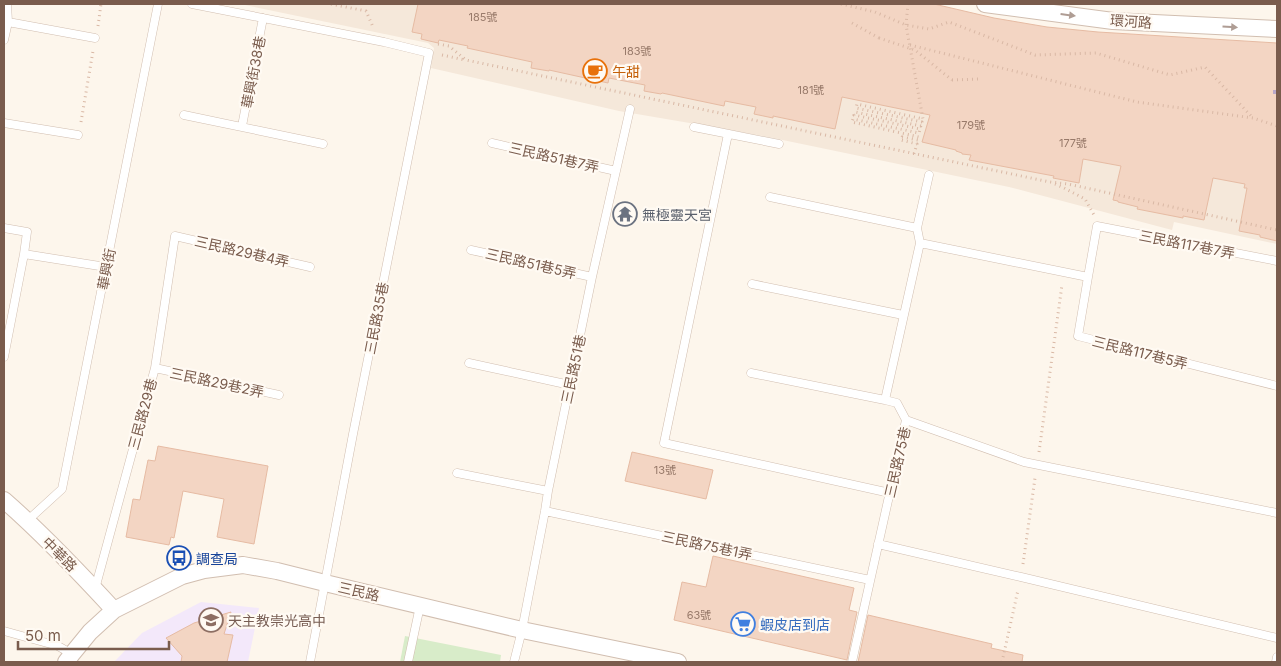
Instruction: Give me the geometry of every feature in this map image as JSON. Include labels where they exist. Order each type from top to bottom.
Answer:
[{"type":"street","name":"環河路","points":[[985,4],[1113,21],[1277,29]]},
{"type":"street","name":"中華路","points":[[4,500],[114,610]]},
{"type":"street","name":"三民路","points":[[69,658],[90,632],[114,610],[182,576],[204,570],[243,566],[277,571],[522,630],[678,662]]},
{"type":"lane","points":[[4,40],[8,22],[8,4]]},
{"type":"lane","name":"華興街","points":[[27,521],[62,489],[158,4]]},
{"type":"lane","points":[[192,4],[384,42],[429,53]]},
{"type":"lane","name":"華興街38巷","points":[[242,126],[263,18]]},
{"type":"lane","points":[[8,22],[96,38]]},
{"type":"lane","name":"三民路35巷","points":[[310,662],[353,434],[429,53]]},
{"type":"lane","name":"三民路51巷","points":[[514,662],[592,277],[630,108]]},
{"type":"lane","name":"華興街38巷","points":[[184,114],[323,144]]},
{"type":"lane","points":[[4,123],[78,135]]},
{"type":"lane","points":[[694,127],[779,144]]},
{"type":"lane","points":[[728,134],[664,443],[890,493]]},
{"type":"lane","name":"三民路51巷7弄","points":[[492,143],[616,171]]},
{"type":"lane","points":[[751,373],[885,400],[920,243],[916,228],[929,175]]},
{"type":"lane","points":[[770,197],[916,228]]},
{"type":"lane","points":[[920,243],[1088,277],[1097,226]]},
{"type":"lane","name":"三民路117巷7弄","points":[[1097,226],[1277,261]]},
{"type":"lane","points":[[4,228],[27,232],[4,357]]},
{"type":"lane","name":"三民路29巷4弄","points":[[175,236],[310,267]]},
{"type":"lane","name":"三民路29巷","points":[[95,589],[155,368],[175,236]]},
{"type":"lane","name":"三民路51巷5弄","points":[[471,250],[592,277]]},
{"type":"lane","points":[[24,254],[106,267]]},
{"type":"lane","name":"三民路117巷5弄","points":[[1088,277],[1078,336],[1277,386]]},
{"type":"lane","points":[[752,284],[903,315]]},
{"type":"lane","points":[[469,363],[570,385]]},
{"type":"lane","name":"三民路29巷2弄","points":[[155,368],[279,395]]},
{"type":"lane","name":"三民路75巷","points":[[852,662],[906,420],[896,403],[885,400]]},
{"type":"lane","points":[[906,420],[1024,462],[1277,514]]},
{"type":"lane","points":[[457,473],[548,491]]},
{"type":"lane","name":"三民路75巷1弄","points":[[545,510],[870,580]]},
{"type":"lane","points":[[878,544],[1021,576],[1277,638]]},
{"type":"lane","points":[[408,662],[420,606]]},
{"type":"lane","points":[[4,631],[58,646],[69,658]]},
{"type":"lane","points":[[1276,662],[1277,657]]},
{"type":"path","points":[[78,135],[101,4]]},
{"type":"path","points":[[331,4],[366,11],[374,29]]},
{"type":"path","points":[[841,4],[875,12],[906,25],[929,29],[949,22],[1035,55],[1096,53],[1170,75],[1205,67],[1253,118]]},
{"type":"path","points":[[908,4],[906,25],[922,118],[857,104],[856,108],[922,122],[921,126],[855,112],[854,115],[920,129],[919,133],[853,119],[852,122],[919,137],[918,140],[902,137],[901,140],[917,144],[914,154]]},
{"type":"path","points":[[852,23],[879,38],[915,50],[952,80],[980,79]]},
{"type":"path","points":[[431,42],[449,46],[466,60]]},
{"type":"path","points":[[910,45],[1137,102],[1253,118],[1277,126]]},
{"type":"path","points":[[429,53],[1050,182],[1068,184],[1277,230]]},
{"type":"path","points":[[937,166],[939,158]]},
{"type":"path","points":[[1050,182],[1085,199],[1093,213],[1097,226]]},
{"type":"shaded area","points":[[240,4],[635,4],[1108,122],[1277,159],[1277,244],[1174,222],[1172,230],[1009,187],[773,138],[619,111],[431,68],[434,48],[428,43]]},
{"type":"shaded area","name":"天主教崇光高中","points":[[201,602],[259,608],[248,662],[114,662],[142,633]]},
{"type":"green space","points":[[405,636],[501,655],[500,662],[400,662]]},
{"type":"building","points":[[418,4],[934,4],[994,18],[1047,27],[1277,43],[1277,241],[1239,231],[1247,188],[1244,188],[1245,184],[1213,178],[1204,220],[1137,209],[1138,207],[1113,200],[1121,166],[1083,159],[1079,183],[1053,178],[1054,176],[969,160],[971,155],[922,142],[930,115],[842,97],[835,129],[754,114],[756,107],[725,101],[724,106],[644,91],[645,85],[609,78],[608,83],[531,68],[532,62],[467,48],[468,46],[439,40],[438,43],[421,39],[422,34],[412,32]]},
{"type":"building","points":[[158,446],[268,466],[254,544],[217,537],[224,499],[183,491],[174,538],[171,537],[169,545],[126,537],[133,499],[140,500],[148,460],[155,461]]},
{"type":"building","points":[[632,452],[713,470],[706,499],[625,481]]},
{"type":"building","points":[[713,556],[854,588],[849,610],[857,612],[847,660],[674,620],[682,582],[706,587]]},
{"type":"building","points":[[231,612],[224,634],[233,635],[227,662],[181,662],[182,656],[166,638],[194,623]]},
{"type":"building","points":[[868,615],[992,644],[991,648],[1023,655],[1022,662],[858,662]]},
{"type":"place","name":"午甜","points":[[595,71]]},
{"type":"place","name":"無極靈天宮","points":[[625,214]]},
{"type":"place","name":"調查局","points":[[179,558]]},
{"type":"place","name":"天主教崇光高中","points":[[211,620]]},
{"type":"place","name":"蝦皮店到店","points":[[743,624]]}]
